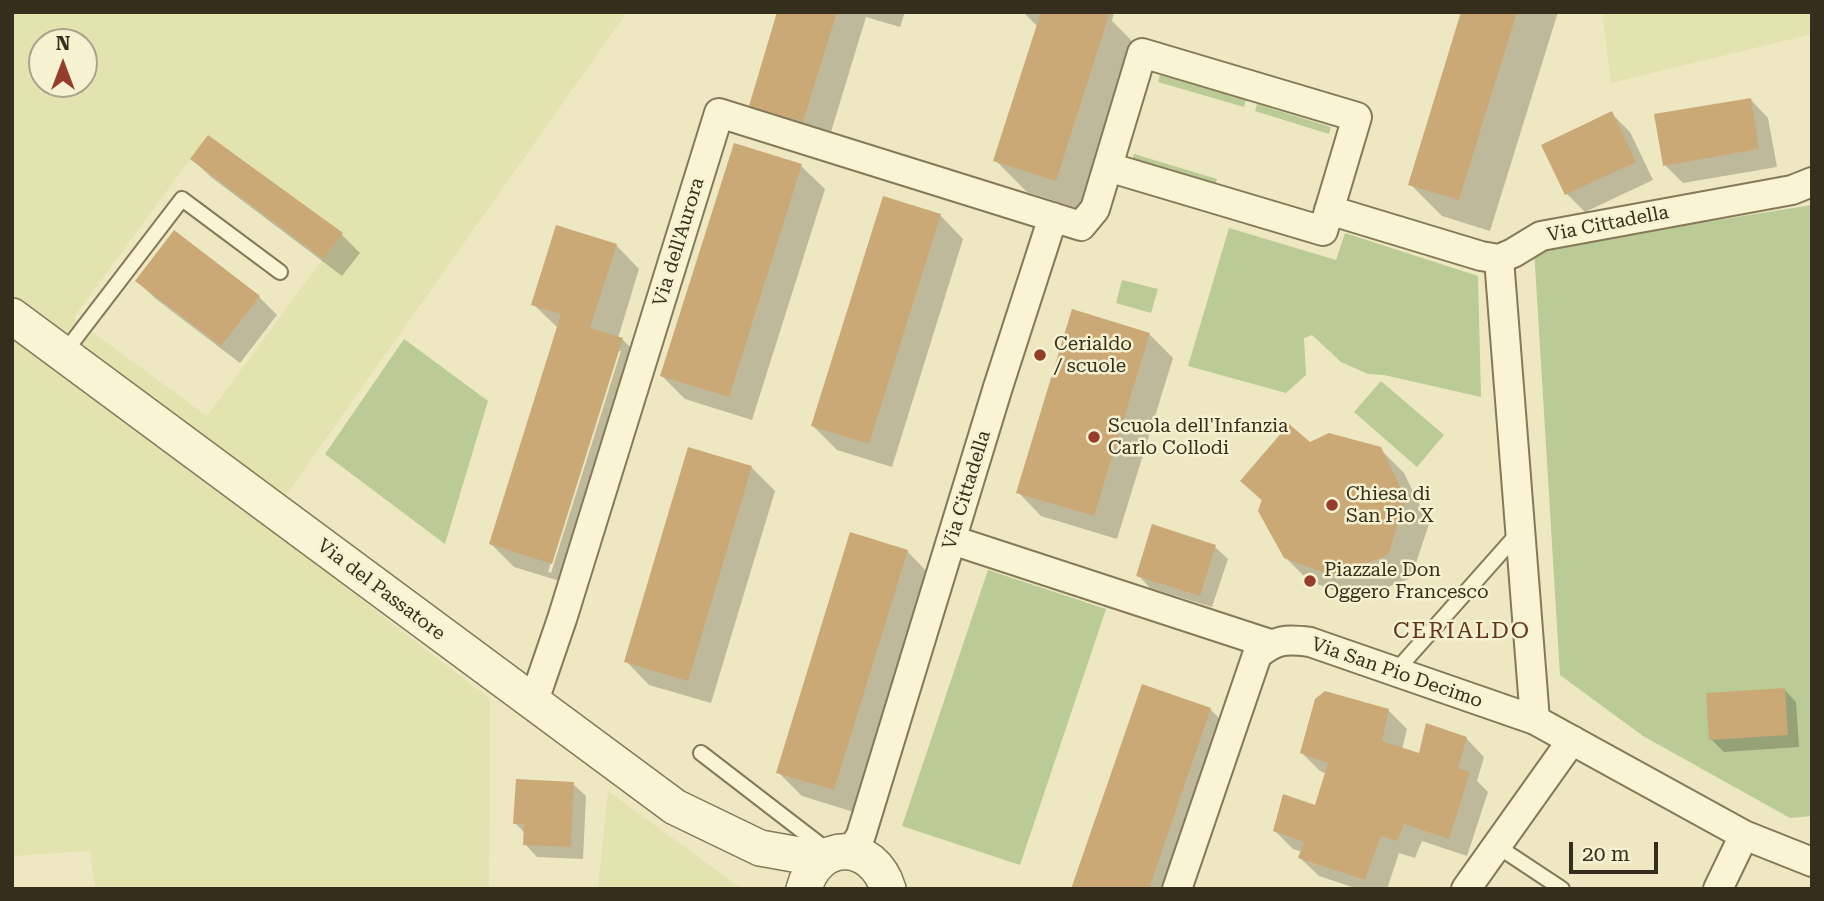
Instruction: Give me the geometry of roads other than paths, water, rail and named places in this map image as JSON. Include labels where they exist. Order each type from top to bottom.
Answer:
[{"type":"street","points":[[1054,217],[1081,226],[1095,209],[1142,52],[1357,117],[1323,231],[1108,167]]},
{"type":"street","name":"Via dell'Aurora","points":[[530,702],[538,689],[554,645],[719,113],[1054,217]]},
{"type":"street","name":"Via Cittadella","points":[[1499,259],[1541,236],[1792,190],[1812,182]]},
{"type":"street","points":[[1329,210],[1481,256],[1499,259],[1535,720]]},
{"type":"street","name":"Via Cittadella","points":[[835,855],[861,835],[1022,310],[1054,217]]},
{"type":"street","name":"Via del Passatore","points":[[12,316],[675,807],[760,848],[835,855]]},
{"type":"street","points":[[952,540],[1270,644]]},
{"type":"street","name":"Via San Pio Decimo","points":[[1270,644],[1289,640],[1310,642],[1535,720],[1744,835],[1812,862]]},
{"type":"street","points":[[1177,889],[1252,667],[1257,655],[1270,644]]},
{"type":"street","points":[[1466,889],[1572,740]]},
{"type":"street","points":[[1718,889],[1744,835]]},
{"type":"street","points":[[760,848],[777,875],[790,889]]},
{"type":"street","points":[[803,889],[813,868],[835,855],[864,856],[876,864],[888,889]]},
{"type":"lane","points":[[64,354],[181,200],[281,272]]},
{"type":"lane","points":[[1395,672],[1521,529]]},
{"type":"lane","points":[[701,753],[835,855]]},
{"type":"lane","points":[[1497,846],[1562,889]]},
{"type":"place","name":"Cerialdo / scuole","points":[[1040,355]]},
{"type":"place","name":"Scuola dell'Infanzia Carlo Collodi","points":[[1094,437]]},
{"type":"place","name":"Chiesa di San Pio X","points":[[1332,505]]},
{"type":"place","name":"Piazzale Don Oggero Francesco","points":[[1310,581]]},
{"type":"district","name":"CERIALDO","points":[[1462,631]]}]
